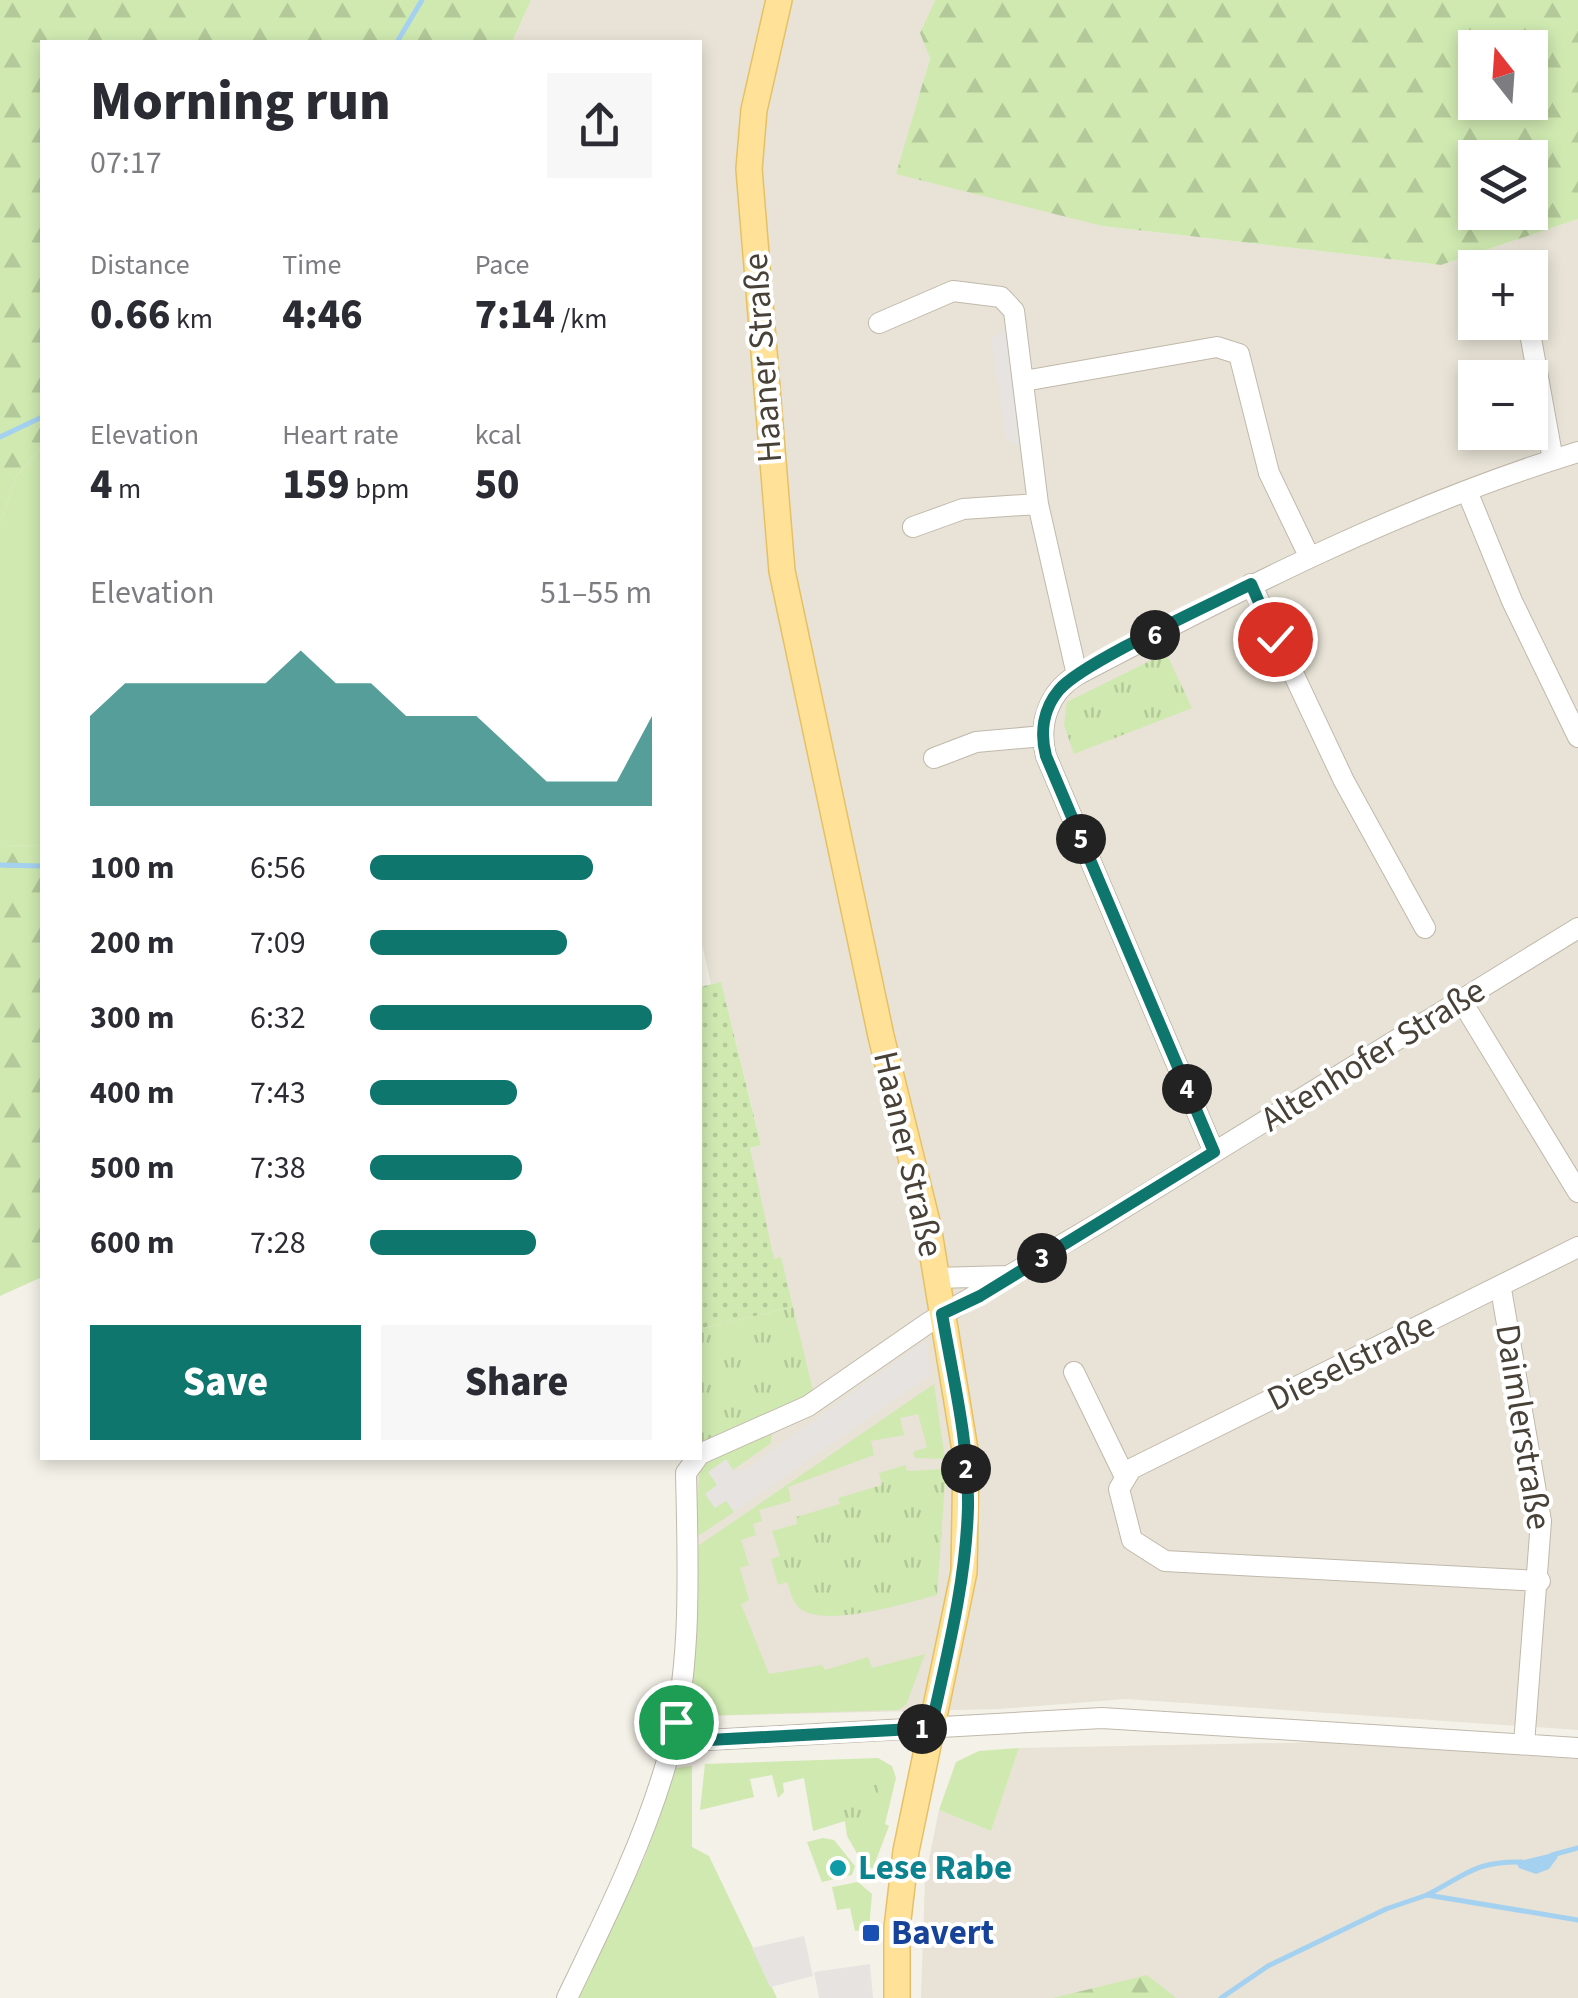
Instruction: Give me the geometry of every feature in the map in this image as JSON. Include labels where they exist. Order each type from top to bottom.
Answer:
[{"type":"main road","name":"Haaner Straße","points":[[779,0],[754,110],[749,168],[776,524],[848,884],[936,1278],[966,1456],[964,1572],[902,1882],[897,1998]]},
{"type":"street","points":[[878,323],[940,292],[1001,297],[1014,311],[1038,504],[1077,676]]},
{"type":"street","points":[[1531,340],[1553,460]]},
{"type":"street","points":[[1024,381],[1216,347],[1239,354],[1270,473],[1308,556]]},
{"type":"street","points":[[1214,1152],[1046,756],[1042,736],[1052,700],[1077,676],[1308,556],[1578,452]]},
{"type":"street","points":[[1467,492],[1512,602],[1578,737]]},
{"type":"street","points":[[913,526],[963,508],[1038,504]]},
{"type":"street","points":[[1251,584],[1344,781],[1425,928]]},
{"type":"street","points":[[934,758],[976,742],[1042,736]]},
{"type":"street","name":"Altenhofer Straße","points":[[702,1454],[808,1406],[942,1314],[1014,1275],[1578,928]]},
{"type":"street","points":[[1461,1000],[1578,1192]]},
{"type":"street","name":"Dieselstraße","points":[[1124,1476],[1578,1247]]},
{"type":"street","name":"Altenhofer Straße","points":[[936,1278],[1014,1275]]},
{"type":"street","name":"Daimlerstraße","points":[[1501,1289],[1541,1521],[1540,1581],[1524,1744]]},
{"type":"street","points":[[1074,1372],[1124,1476],[1120,1496],[1126,1529],[1142,1550],[1165,1561],[1540,1581]]},
{"type":"street","points":[[567,1998],[636,1857],[672,1742],[684,1620],[686,1473],[695,1460]]},
{"type":"street","points":[[672,1742],[1122,1719],[1578,1748]]},
{"type":"shaded area","points":[[531,0],[935,0],[920,33],[930,57],[897,173],[1102,226],[1441,265],[1458,259],[1458,340],[1548,340],[1548,250],[1486,250],[1578,219],[1578,1730],[1126,1699],[999,1709],[697,1716],[688,1460],[702,1460],[702,1442],[799,1332],[781,1258],[774,1260],[757,1186],[750,1148],[761,1145],[721,983],[711,984],[702,944],[702,40],[513,40]]},
{"type":"shaded area","points":[[1006,330],[1023,446],[1006,440],[991,338]]},
{"type":"shaded area","points":[[926,1340],[930,1375],[734,1512],[726,1501],[715,1508],[705,1494],[717,1485],[708,1472],[726,1459],[733,1470],[743,1471]]},
{"type":"shaded area","points":[[1329,1742],[1578,1759],[1578,1998],[921,1998],[925,1879],[939,1810],[991,1831],[1019,1748]]},
{"type":"shaded area","points":[[804,1936],[813,1976],[770,1987],[752,1948]]},
{"type":"shaded area","points":[[870,1964],[873,1998],[819,1998],[814,1972]]},
{"type":"green space","points":[[0,0],[531,0],[513,40],[40,40],[40,449],[17,475],[0,523]]},
{"type":"green space","points":[[935,0],[1578,0],[1578,219],[1548,229],[1548,140],[1458,140],[1458,230],[1545,230],[1486,250],[1458,250],[1458,259],[1441,265],[1102,226],[896,174],[930,58],[920,33]]},
{"type":"green space","points":[[40,449],[40,846],[0,845],[0,523],[17,475]]},
{"type":"green space","points":[[1166,653],[1192,708],[1074,754],[1064,725],[1067,702]]},
{"type":"green space","points":[[0,845],[40,846],[40,1278],[0,1296]]},
{"type":"green space","points":[[721,982],[761,1145],[750,1148],[774,1259],[781,1257],[793,1307],[702,1329],[702,987]]},
{"type":"green space","points":[[793,1307],[814,1395],[702,1446],[702,1329]]},
{"type":"green space","points":[[934,1384],[945,1459],[915,1458],[913,1452],[927,1447],[918,1414],[900,1418],[904,1435],[871,1441],[874,1455],[788,1487],[791,1501],[759,1510],[762,1521],[753,1524],[756,1535],[741,1540],[749,1565],[740,1568],[749,1600],[741,1604],[769,1674],[822,1665],[825,1670],[868,1657],[872,1668],[925,1654],[906,1705],[898,1710],[697,1716],[688,1704],[695,1548]]},
{"type":"green space","points":[[772,1430],[771,1443],[733,1470],[725,1459],[718,1486],[706,1494],[715,1507],[726,1500],[734,1512],[695,1538],[700,1465]]},
{"type":"green space","points":[[905,1465],[907,1471],[946,1469],[937,1595],[849,1615],[815,1615],[802,1610],[787,1582],[778,1585],[771,1559],[780,1556],[772,1531],[797,1524],[796,1517],[840,1504],[838,1498],[882,1485],[879,1473]]},
{"type":"green space","points":[[1019,1748],[991,1831],[939,1810],[956,1762],[979,1751]]},
{"type":"green space","points":[[878,1758],[892,1766],[896,1778],[885,1824],[889,1826],[873,1868],[865,1867],[847,1836],[845,1821],[813,1831],[804,1778],[783,1783],[784,1792],[778,1798],[772,1775],[750,1779],[754,1797],[700,1810],[705,1764]]},
{"type":"green space","points":[[692,1766],[692,1847],[709,1856],[777,1998],[578,1998],[645,1857],[676,1768]]},
{"type":"green space","points":[[875,1767],[882,1823],[846,1827],[839,1772]]},
{"type":"green space","points":[[834,1840],[855,1866],[852,1875],[822,1882],[807,1842]]},
{"type":"green space","points":[[858,1882],[872,1894],[869,1929],[855,1931],[850,1908],[837,1910],[832,1887]]},
{"type":"green space","points":[[1147,1975],[1176,1998],[1053,1998]]},
{"type":"water","points":[[1553,1853],[1558,1857],[1549,1869],[1536,1874],[1519,1868],[1516,1862]]},
{"type":"waterway","points":[[398,40],[422,0]]},
{"type":"waterway","points":[[0,437],[40,418]]},
{"type":"waterway","points":[[0,865],[40,866]]},
{"type":"waterway","points":[[1552,1855],[1578,1848]]},
{"type":"waterway","points":[[1427,1895],[1482,1867],[1522,1862]]},
{"type":"waterway","points":[[1221,1998],[1268,1966],[1386,1909],[1427,1895],[1578,1920]]},
{"type":"place","name":"Lese Rabe","points":[[838,1868]]},
{"type":"place","name":"Bavert","points":[[871,1933]]},
{"type":"route","points":[[676,1722],[672,1742],[931,1728],[964,1572],[968,1502],[966,1456],[942,1314],[980,1296],[1214,1152],[1046,756],[1042,736],[1048,707],[1070,680],[1251,584],[1275,639]]}]
